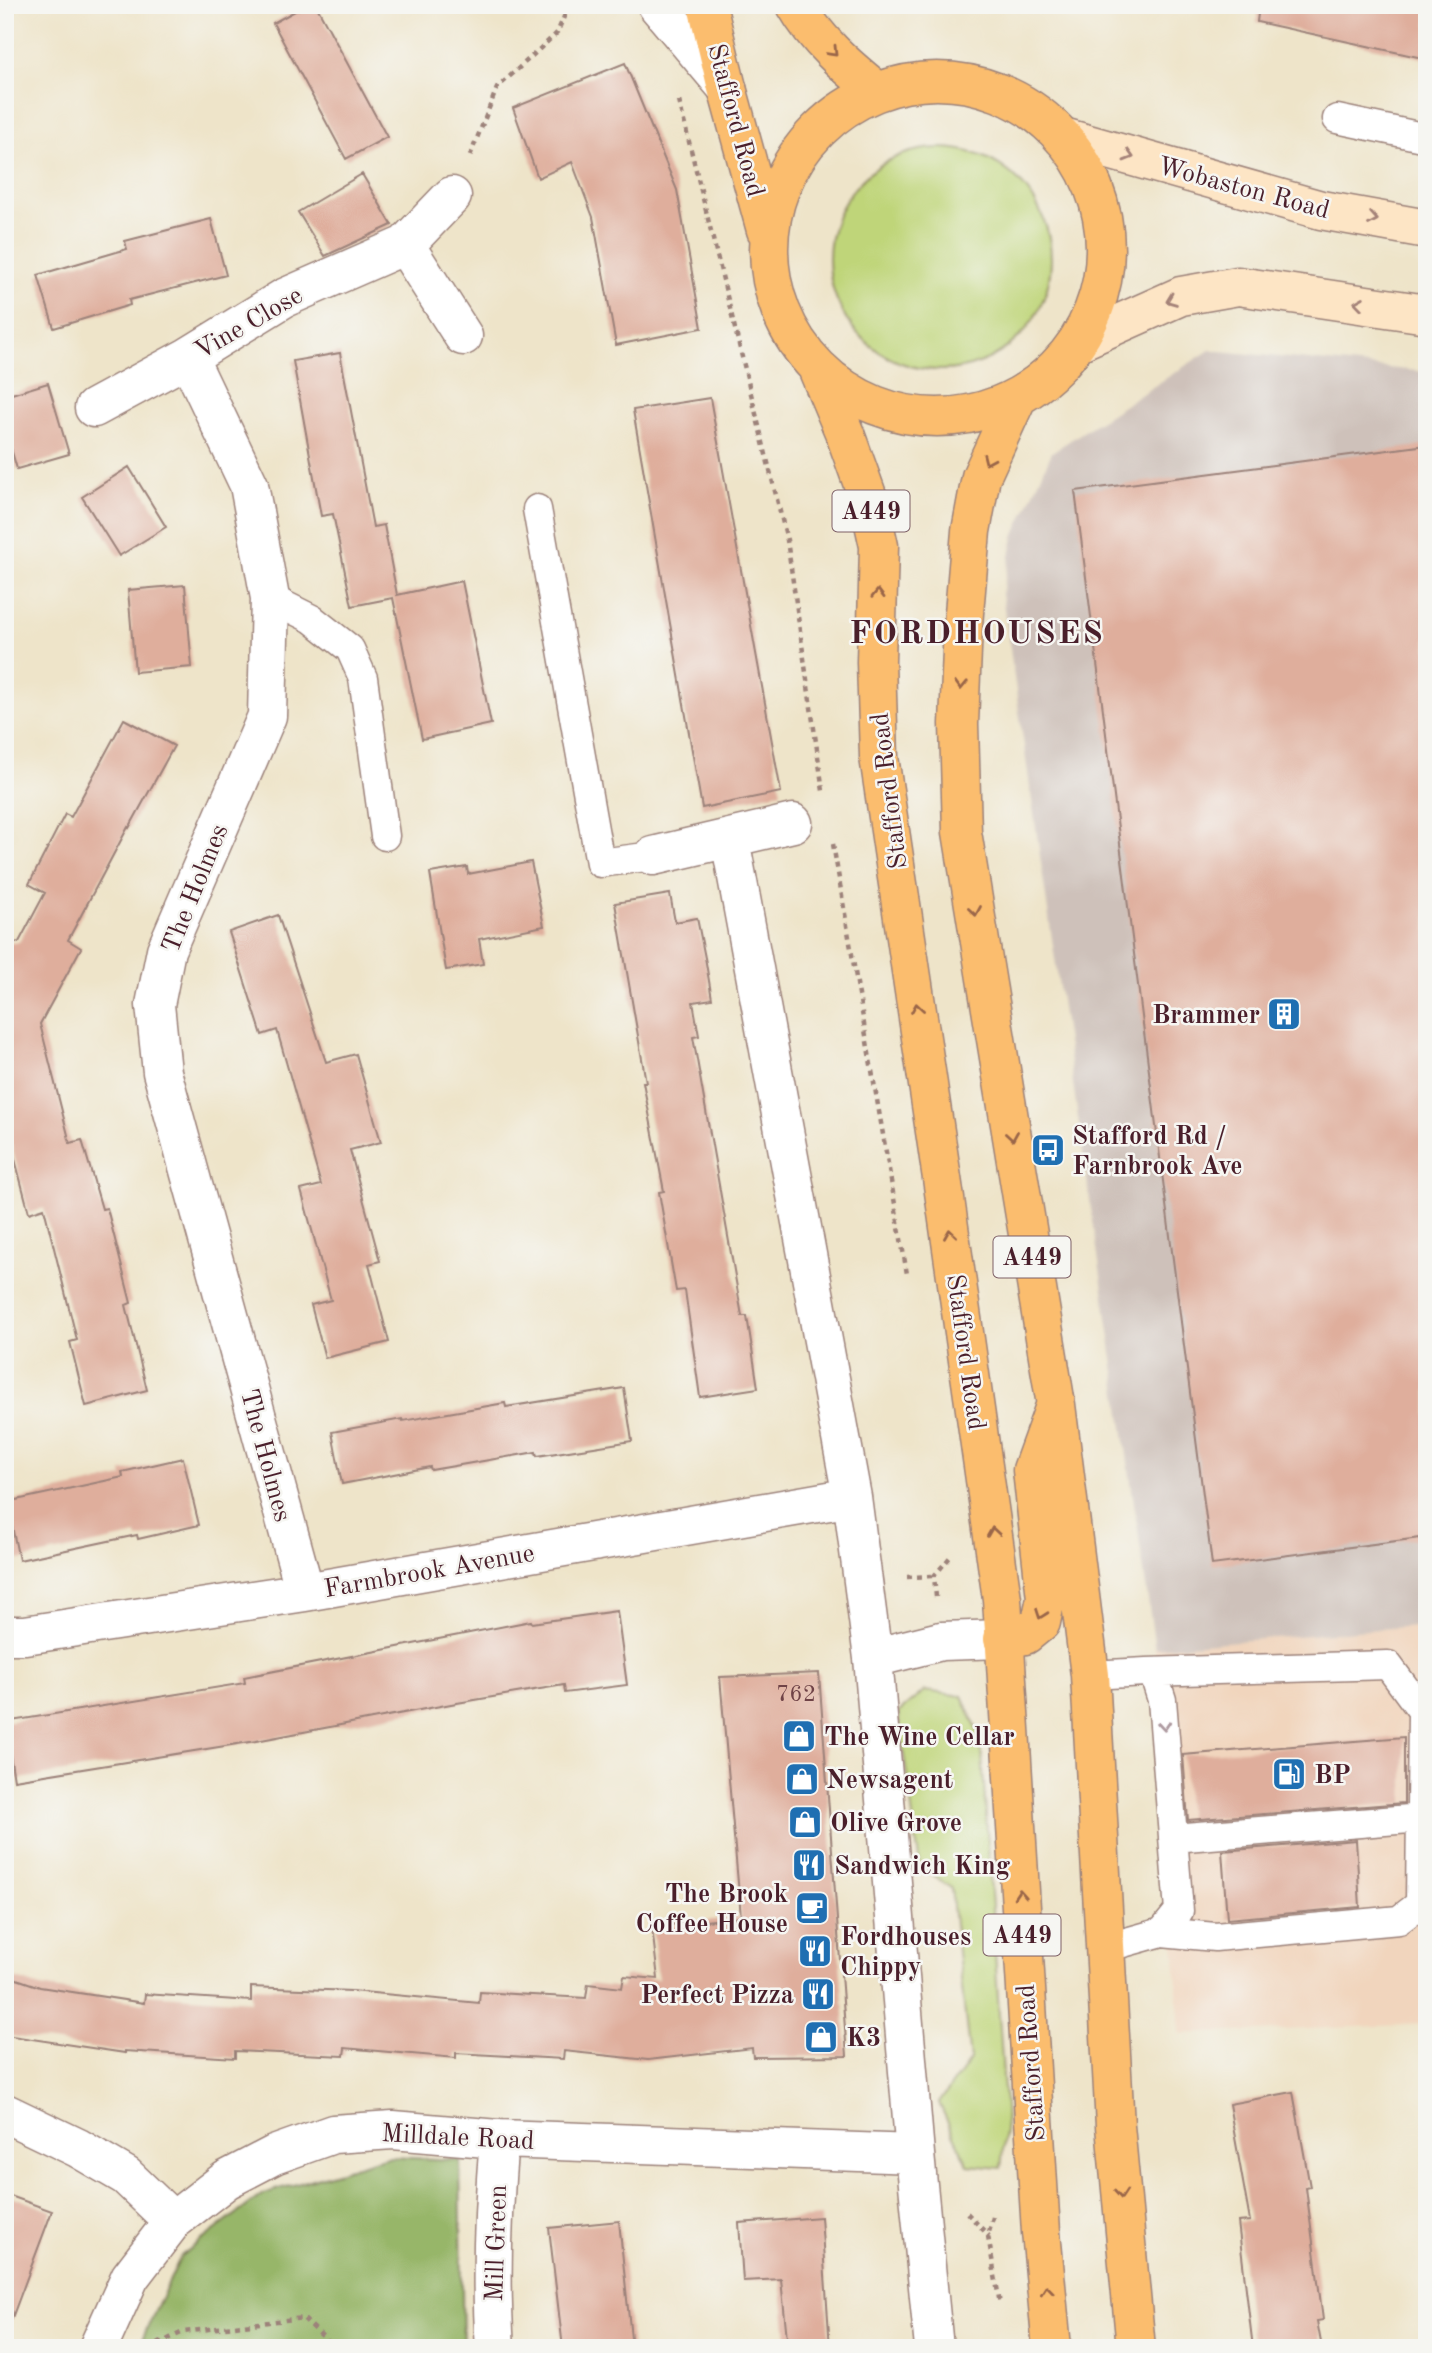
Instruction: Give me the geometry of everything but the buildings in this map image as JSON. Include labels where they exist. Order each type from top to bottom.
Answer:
[{"type":"highway","name":"Stafford Road","points":[[707,5],[768,235]]},
{"type":"highway","points":[[796,5],[809,28],[849,69],[877,91]]},
{"type":"highway","name":"A449","points":[[916,81],[957,81],[997,91],[1033,110],[1063,137],[1090,177],[1104,223],[1104,271],[1098,310],[1078,342],[1054,370],[1017,398],[966,415],[913,416],[862,401],[818,370],[788,331],[771,285],[768,235],[778,189],[801,147],[835,114],[877,91],[916,81]]},
{"type":"highway","name":"Stafford Road","points":[[818,370],[869,501],[879,546],[876,662],[879,757],[1002,1599],[1041,2232],[1052,2348]]},
{"type":"highway","name":"A449","points":[[1017,398],[981,477],[971,531],[963,625],[959,724],[962,832],[1056,1405],[1090,1675],[1115,2126],[1136,2348]]},
{"type":"highway","points":[[1003,1639],[1025,1635],[1041,1622],[1046,1598],[1032,1470],[1056,1405]]},
{"type":"street","points":[[657,5],[727,88]]},
{"type":"street","name":"Wobaston Road","points":[[1063,137],[1321,210],[1427,229]]},
{"type":"street","name":"Vine Close","points":[[93,408],[188,357],[284,298],[405,245],[452,196]]},
{"type":"street","points":[[405,245],[463,336]]},
{"type":"street","points":[[1078,342],[1181,296],[1238,286],[1427,314]]},
{"type":"street","name":"The Holmes","points":[[188,357],[249,485],[270,598],[267,716],[166,950],[155,1005],[162,1072],[305,1592]]},
{"type":"street","points":[[653,856],[793,823]]},
{"type":"street","points":[[730,839],[852,1497],[873,1658],[934,2348]]},
{"type":"street","name":"Farmbrook Avenue","points":[[5,1635],[25,1635],[305,1592],[852,1497]]},
{"type":"street","points":[[873,1658],[941,1641],[1003,1639]]},
{"type":"street","points":[[5,2113],[78,2148],[126,2176],[173,2221]]},
{"type":"street","name":"Milldale Road","points":[[98,2348],[130,2277],[173,2221],[226,2180],[274,2155],[333,2134],[393,2130],[499,2139],[915,2154]]},
{"type":"street","name":"Mill Green","points":[[495,2348],[493,2216],[499,2139]]},
{"type":"lane","points":[[1337,119],[1427,138]]},
{"type":"lane","points":[[537,509],[600,863],[653,856]]},
{"type":"lane","points":[[270,598],[312,619],[350,649],[363,678],[385,836]]},
{"type":"lane","points":[[1090,1675],[1388,1665],[1422,1711],[1420,1904],[1399,1920],[1215,1937],[1162,1932],[1105,1948]]},
{"type":"lane","points":[[1146,1672],[1154,1675],[1162,1700],[1180,1911],[1162,1932]]},
{"type":"lane","points":[[1173,1838],[1422,1818]]},
{"type":"path","points":[[452,196],[497,88],[557,33],[569,5]]},
{"type":"path","points":[[676,92],[787,540],[825,801]]},
{"type":"path","points":[[832,842],[908,1278]]},
{"type":"path","points":[[941,1641],[934,1576],[956,1550]]},
{"type":"path","points":[[995,2211],[988,2236],[1001,2311]]},
{"type":"path","points":[[149,2348],[183,2332],[303,2318],[335,2348]]},
{"type":"shaded area","name":"Brammer","points":[[1210,350],[1427,372],[1427,1625],[1155,1648],[1002,594],[1014,537],[1052,452]]},
{"type":"shaded area","points":[[1427,1625],[1427,2024],[1180,2034],[1155,1648]]},
{"type":"green space","points":[[929,148],[951,148],[983,156],[1019,180],[1043,216],[1051,259],[1043,302],[1019,338],[983,362],[951,370],[929,370],[897,362],[869,345],[854,330],[837,302],[829,270],[829,248],[837,216],[854,188],[869,173],[897,156]]},
{"type":"green space","points":[[924,1691],[962,1696],[981,1739],[1006,2121],[1001,2168],[968,2165],[939,2103],[970,2060],[951,1888],[920,1866],[898,1713]]},
{"type":"green space","points":[[387,2157],[460,2160],[463,2348],[138,2348],[181,2256],[263,2194]]},
{"type":"place","name":"Brammer","points":[[1284,1014]]},
{"type":"place","name":"Stafford Rd / Farnbrook Ave","points":[[1048,1150]]},
{"type":"place","name":"The Wine Cellar","points":[[799,1736]]},
{"type":"place","name":"BP","points":[[1289,1774]]},
{"type":"place","name":"Newsagent","points":[[802,1779]]},
{"type":"place","name":"Olive Grove","points":[[805,1822]]},
{"type":"place","name":"Sandwich King","points":[[809,1865]]},
{"type":"place","name":"The Brook Coffee House","points":[[812,1908]]},
{"type":"place","name":"Fordhouses Chippy","points":[[815,1951]]},
{"type":"place","name":"Perfect Pizza","points":[[818,1994]]},
{"type":"place","name":"K3","points":[[821,2037]]},
{"type":"district","name":"FORDHOUSES","points":[[977,631]]}]
